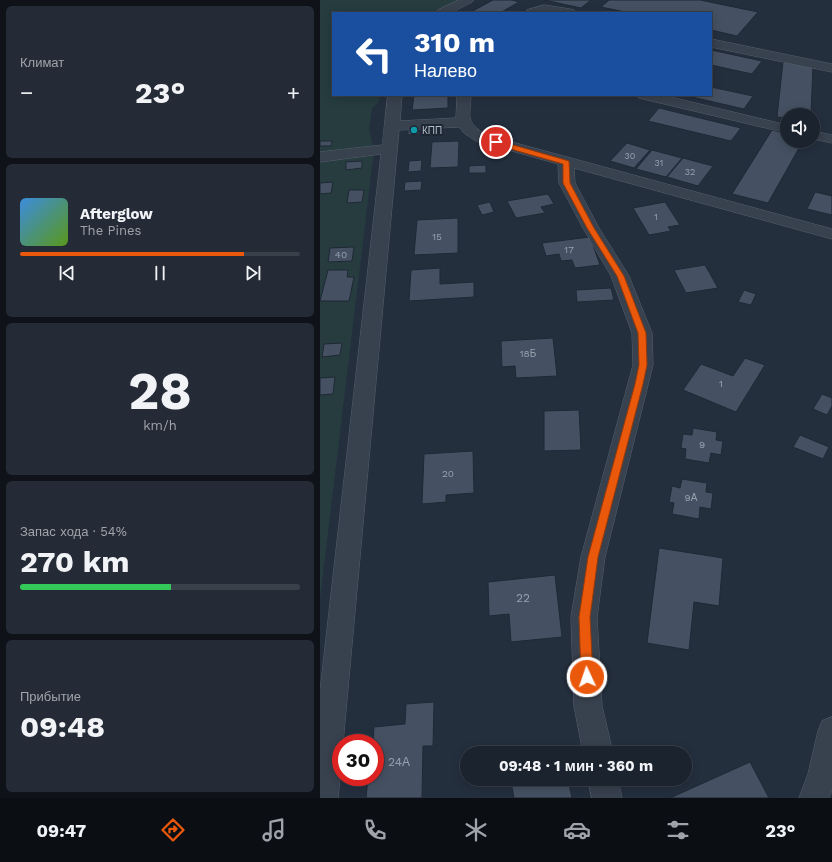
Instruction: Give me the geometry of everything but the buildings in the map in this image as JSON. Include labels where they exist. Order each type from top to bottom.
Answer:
[{"type":"street","points":[[444,12],[468,0]]},
{"type":"street","points":[[534,12],[544,9],[564,12]]},
{"type":"street","points":[[712,43],[832,68]]},
{"type":"street","points":[[323,798],[395,96]]},
{"type":"street","points":[[464,96],[464,122],[469,130],[481,138],[566,163],[832,234]]},
{"type":"street","points":[[648,96],[780,127]]},
{"type":"street","points":[[391,126],[464,122]]},
{"type":"street","points":[[820,136],[832,139]]},
{"type":"street","points":[[320,157],[389,149]]},
{"type":"street","points":[[566,163],[567,183],[591,228],[620,276],[642,333],[643,365],[593,557],[584,617],[588,706],[597,746]]},
{"type":"street","points":[[814,798],[823,774],[832,731]]},
{"type":"street","points":[[604,786],[607,798]]},
{"type":"green space","points":[[320,0],[460,0],[433,12],[332,12],[332,96],[380,96],[379,102],[372,108],[369,130],[374,150],[320,599]]},
{"type":"place","name":"КПП","points":[[414,130]]},
{"type":"route","points":[[496,142],[566,163],[567,183],[591,228],[620,276],[642,333],[643,365],[639,384],[593,557],[584,617],[587,677]]}]
